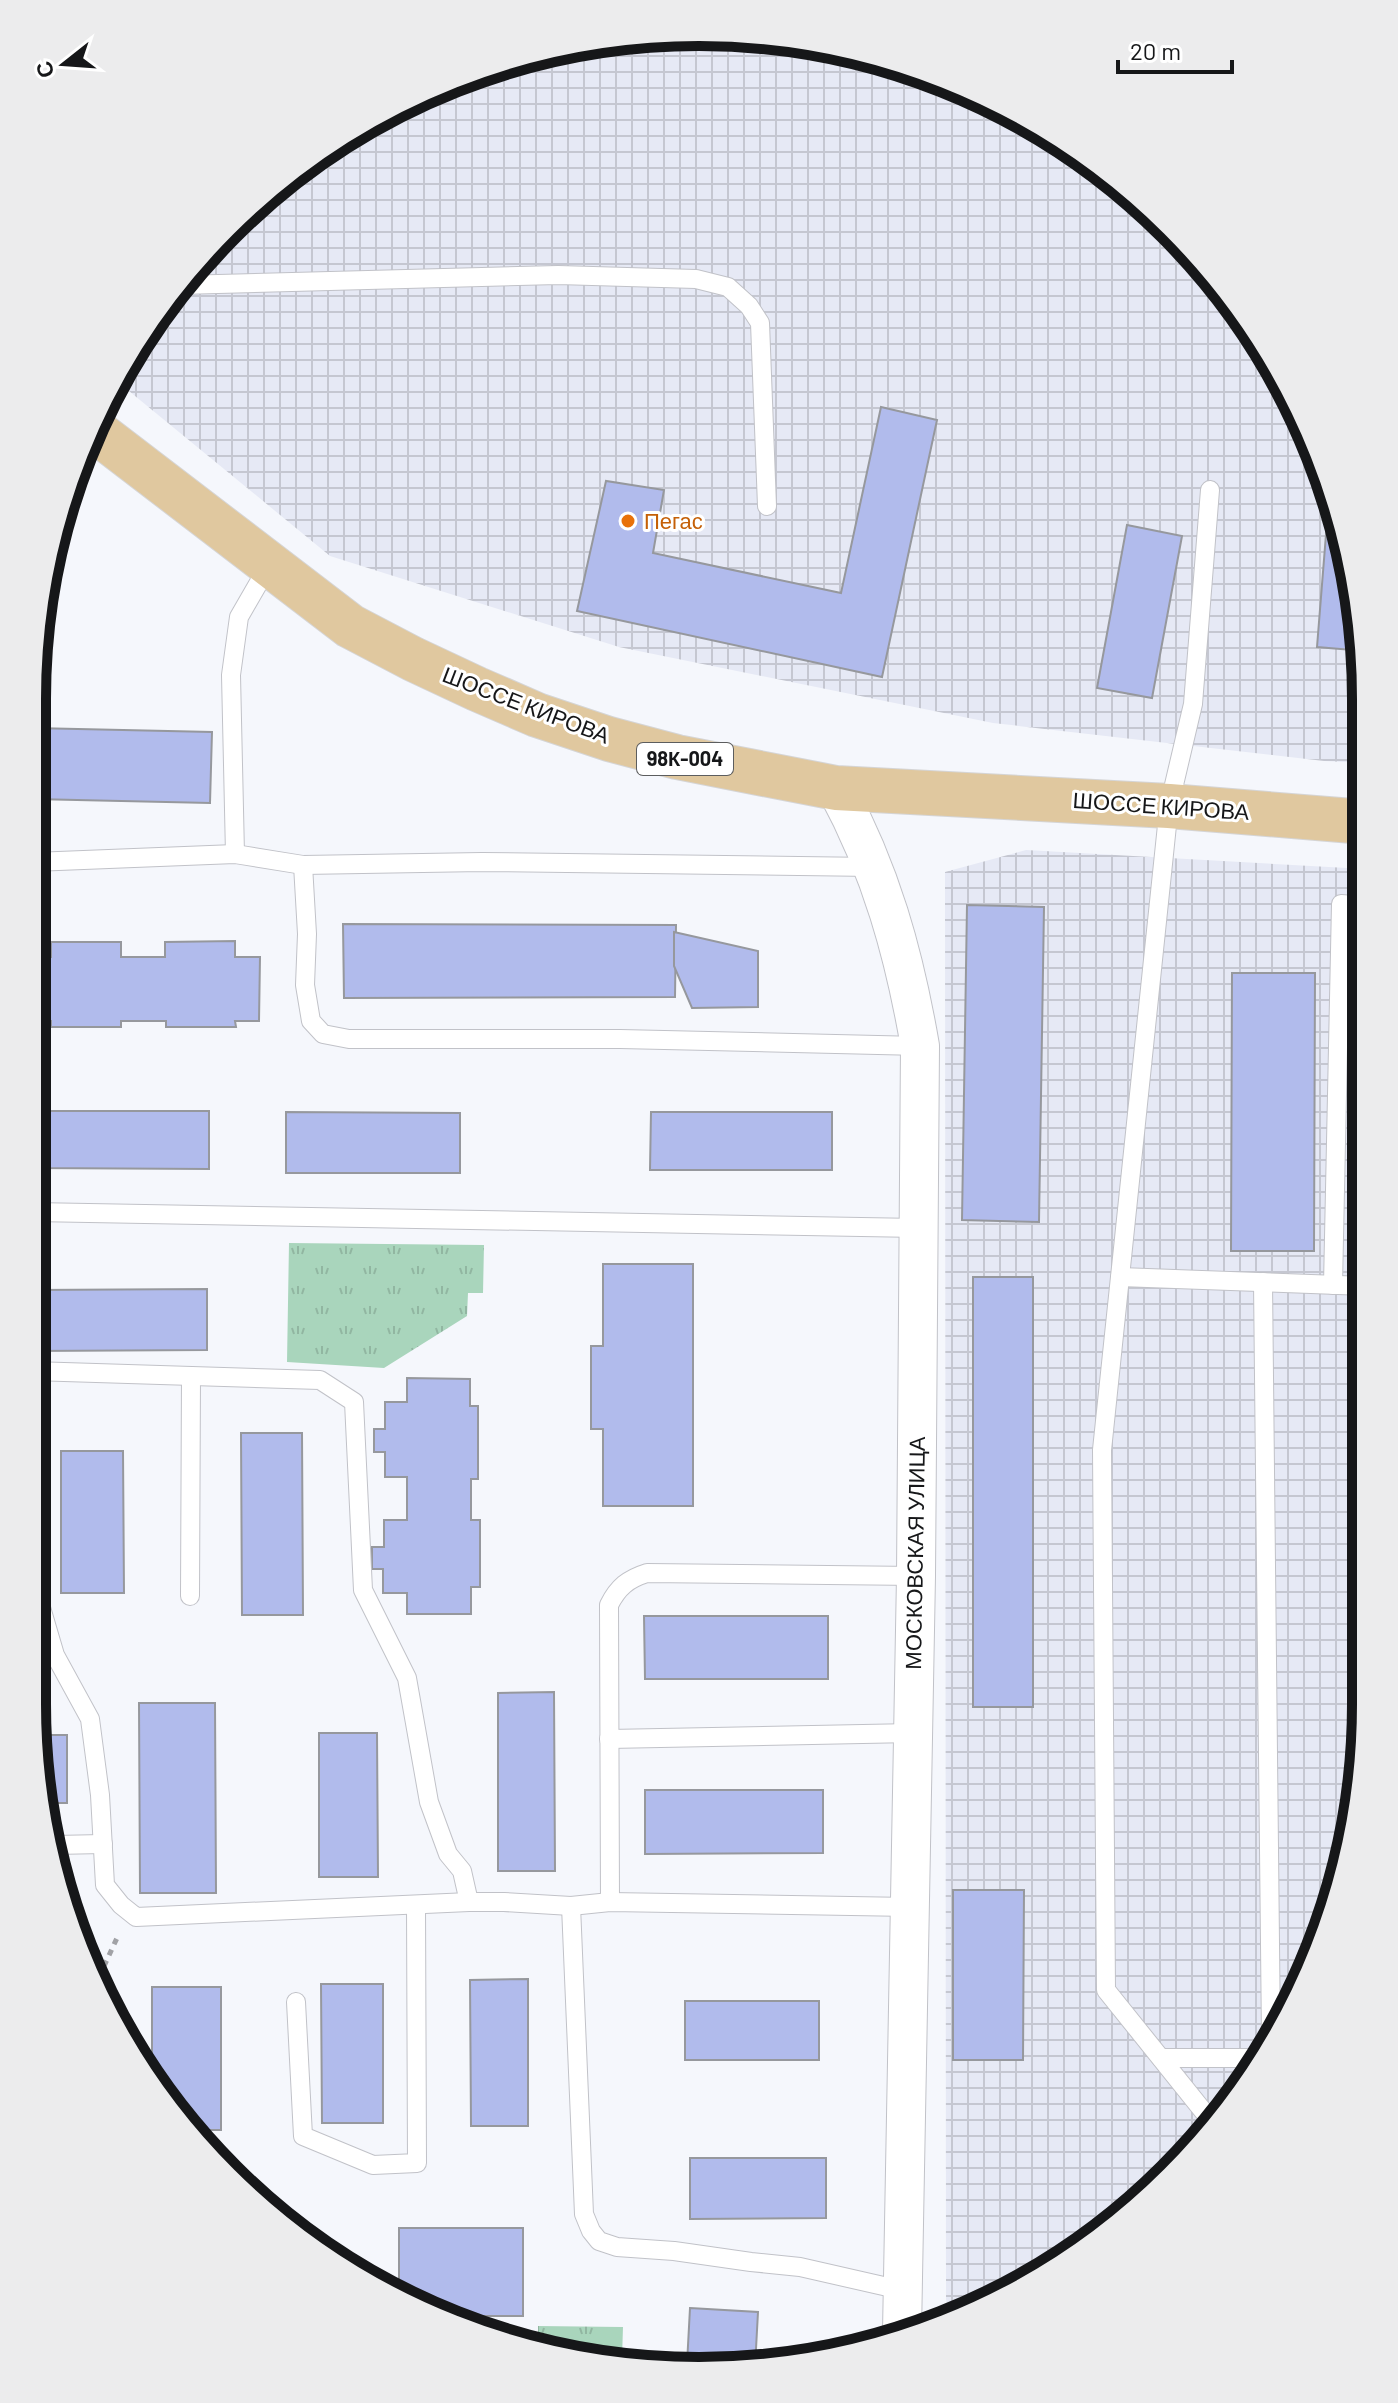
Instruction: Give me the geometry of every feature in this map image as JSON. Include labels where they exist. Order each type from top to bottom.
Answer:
[{"type":"main road","name":"ШОССЕ КИРОВА","points":[[102,436],[350,626],[413,659],[537,715],[609,739],[677,757],[836,788],[1169,806],[1352,821]]},
{"type":"street","name":"МОСКОВСКАЯ УЛИЦА","points":[[836,788],[853,819],[895,928],[909,980],[920,1046],[916,1576],[902,2324]]},
{"type":"lane","points":[[194,285],[558,275],[696,279],[728,287],[749,306],[760,323],[767,506]]},
{"type":"lane","points":[[1206,2115],[1106,1990],[1102,1450],[1169,806],[1193,704],[1210,490]]},
{"type":"lane","points":[[235,854],[231,675],[239,617],[269,565]]},
{"type":"lane","points":[[46,861],[235,854],[303,865],[482,862],[873,867]]},
{"type":"lane","points":[[303,865],[307,934],[305,985],[311,1021],[323,1034],[349,1039],[620,1039],[920,1046]]},
{"type":"lane","points":[[1333,1285],[1341,904],[1352,905]]},
{"type":"lane","points":[[46,1212],[918,1228]]},
{"type":"lane","points":[[1120,1277],[1352,1286]]},
{"type":"lane","points":[[1263,1282],[1271,2020]]},
{"type":"lane","points":[[46,1371],[320,1380],[354,1402],[363,1590],[407,1678],[429,1802],[448,1854],[462,1871],[469,1902]]},
{"type":"lane","points":[[190,1596],[191,1376]]},
{"type":"lane","points":[[610,1902],[609,1605],[616,1591],[630,1578],[647,1573],[916,1576]]},
{"type":"lane","points":[[46,1624],[55,1655],[90,1719],[100,1795],[105,1885],[136,1917],[469,1902],[571,1906],[610,1902],[910,1907]]},
{"type":"lane","points":[[609,1739],[913,1733]]},
{"type":"lane","points":[[62,1845],[103,1844]]},
{"type":"lane","points":[[296,2002],[303,2136],[373,2165],[417,2163],[416,1905]]},
{"type":"lane","points":[[571,1906],[584,2214],[599,2241],[617,2247],[800,2267],[901,2290]]},
{"type":"lane","points":[[1161,2058],[1248,2058]]},
{"type":"path","points":[[103,1969],[129,1911]]},
{"type":"shaded area","points":[[656,47],[742,47],[826,59],[909,81],[988,113],[1026,133],[1097,181],[1130,208],[1190,268],[1217,301],[1242,336],[1285,410],[1330,530],[1351,656],[1352,762],[993,723],[619,647],[330,556],[125,388],[181,301],[237,237],[301,181],[373,133],[449,96],[530,68]]},
{"type":"shaded area","points":[[1026,850],[1352,868],[1352,1704],[1346,1789],[1330,1873],[1302,1954],[1265,2031],[1217,2102],[1190,2135],[1130,2195],[1062,2247],[1026,2270],[948,2308],[946,2299],[945,872]]},
{"type":"green space","points":[[289,1243],[484,1245],[483,1293],[468,1293],[467,1316],[384,1368],[287,1362]]},
{"type":"green space","points":[[538,2326],[623,2327],[622,2352],[572,2344],[538,2337]]},
{"type":"building","name":"Пегас","points":[[881,407],[937,420],[882,677],[577,611],[606,481],[664,490],[653,553],[841,593]]},
{"type":"building","points":[[1327,522],[1339,572],[1350,650],[1317,647]]},
{"type":"building","points":[[1127,525],[1182,536],[1152,698],[1097,688]]},
{"type":"building","points":[[46,728],[212,732],[210,803],[46,799]]},
{"type":"building","points":[[967,905],[1044,907],[1039,1222],[962,1220]]},
{"type":"building","points":[[343,924],[676,925],[675,997],[344,998]]},
{"type":"building","points":[[674,932],[758,951],[758,1007],[692,1008],[674,966]]},
{"type":"building","points":[[235,941],[235,957],[260,957],[259,1021],[235,1021],[236,1027],[166,1027],[166,1021],[121,1021],[121,1027],[51,1027],[51,1021],[46,1021],[46,957],[51,957],[51,942],[121,942],[121,957],[165,957],[165,942]]},
{"type":"building","points":[[1232,973],[1315,973],[1314,1251],[1231,1251]]},
{"type":"building","points":[[46,1111],[209,1111],[209,1169],[46,1168]]},
{"type":"building","points":[[286,1112],[460,1113],[460,1173],[286,1173]]},
{"type":"building","points":[[651,1112],[832,1112],[832,1170],[650,1170]]},
{"type":"building","points":[[603,1264],[693,1264],[693,1506],[603,1506],[603,1429],[591,1429],[591,1346],[603,1346]]},
{"type":"building","points":[[973,1277],[1033,1277],[1033,1707],[973,1707]]},
{"type":"building","points":[[207,1289],[207,1350],[46,1351],[46,1290]]},
{"type":"building","points":[[407,1378],[470,1379],[470,1406],[478,1406],[478,1479],[471,1479],[471,1520],[480,1520],[480,1587],[471,1587],[471,1614],[407,1614],[407,1593],[383,1593],[383,1569],[372,1569],[372,1547],[384,1547],[384,1520],[407,1520],[407,1477],[385,1477],[385,1452],[374,1452],[374,1429],[385,1429],[385,1402],[407,1402]]},
{"type":"building","points":[[241,1433],[302,1433],[303,1615],[242,1615]]},
{"type":"building","points":[[61,1451],[123,1451],[124,1593],[61,1593]]},
{"type":"building","points":[[644,1616],[828,1616],[828,1679],[645,1679]]},
{"type":"building","points":[[554,1692],[555,1871],[498,1871],[498,1693]]},
{"type":"building","points":[[139,1703],[215,1703],[216,1893],[140,1893]]},
{"type":"building","points":[[319,1733],[377,1733],[378,1877],[319,1877]]},
{"type":"building","points":[[47,1735],[67,1735],[67,1803],[54,1803]]},
{"type":"building","points":[[645,1790],[823,1790],[823,1853],[645,1854]]},
{"type":"building","points":[[953,1890],[1024,1890],[1023,2060],[953,2060]]},
{"type":"building","points":[[528,1979],[528,2126],[471,2126],[470,1980]]},
{"type":"building","points":[[321,1984],[383,1984],[383,2123],[322,2123]]},
{"type":"building","points":[[152,1987],[221,1987],[221,2130],[204,2130],[152,2061]]},
{"type":"building","points":[[685,2001],[819,2001],[819,2060],[685,2060]]},
{"type":"building","points":[[690,2158],[826,2158],[826,2218],[690,2219]]},
{"type":"building","points":[[399,2228],[523,2228],[523,2316],[473,2316],[399,2284]]},
{"type":"building","points":[[690,2308],[758,2312],[756,2354],[687,2357]]},
{"type":"place","name":"Пегас","points":[[628,521]]}]
